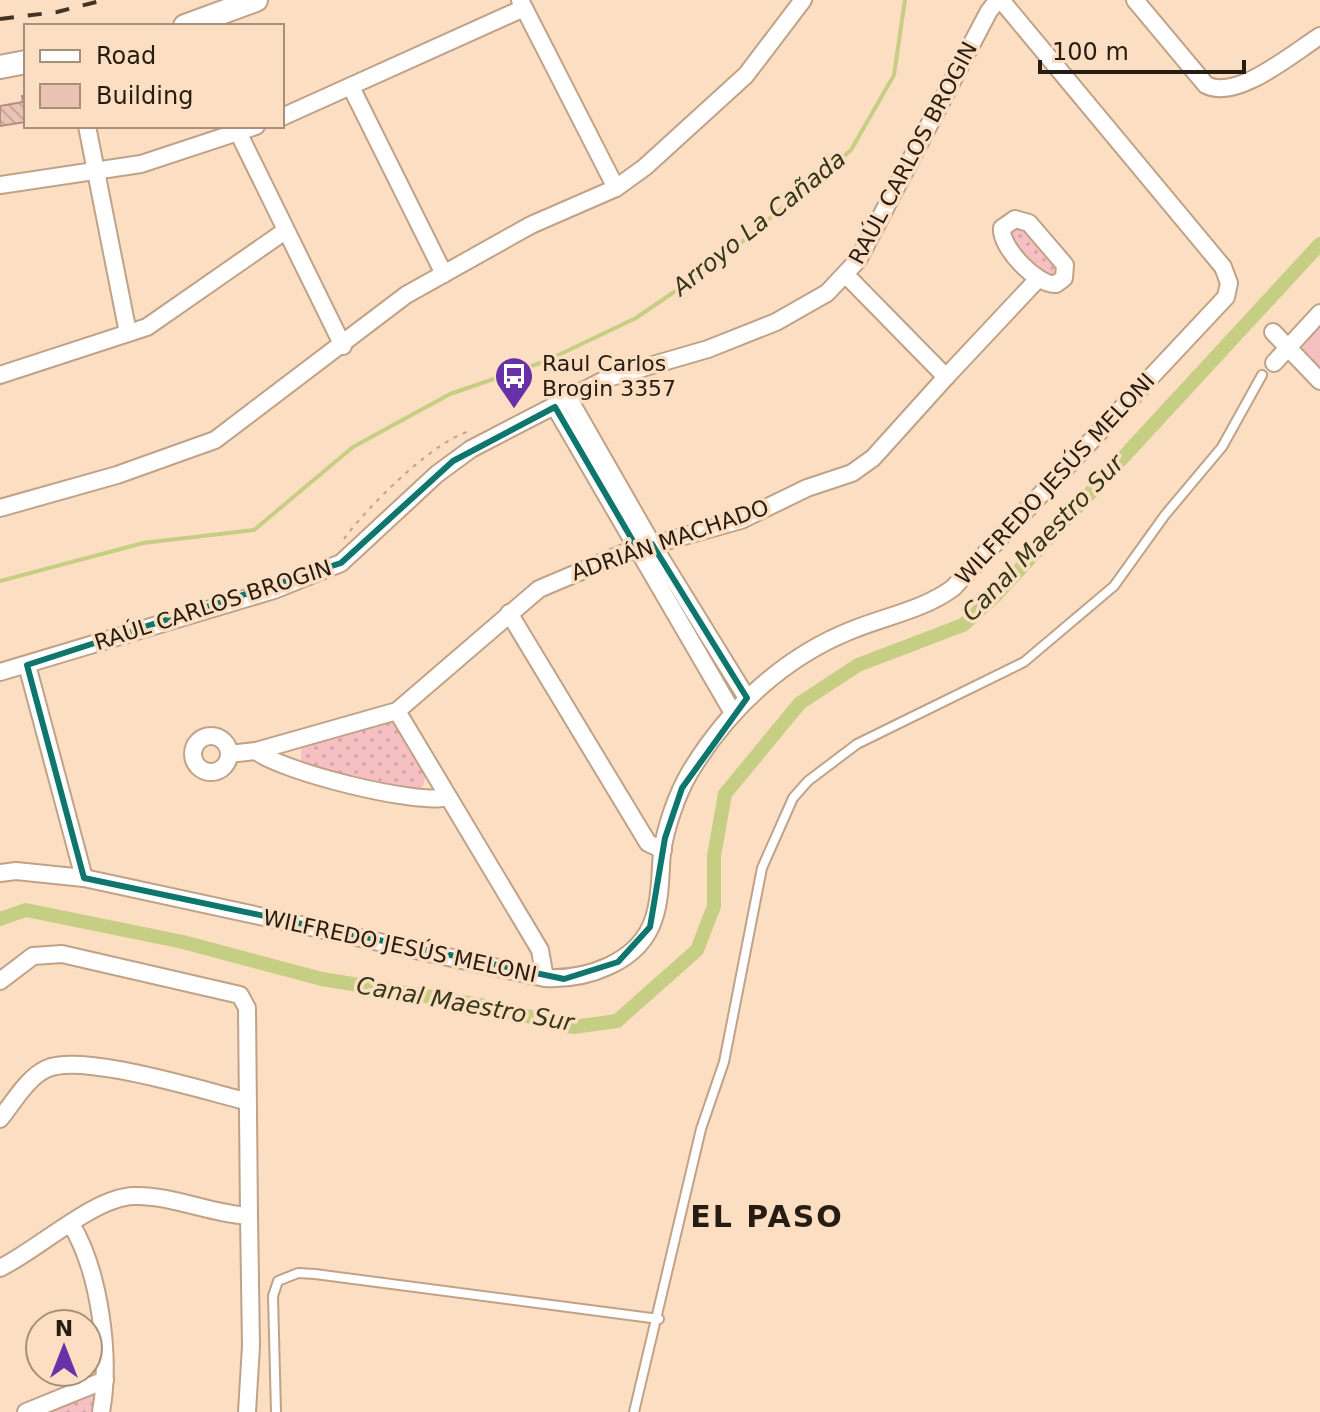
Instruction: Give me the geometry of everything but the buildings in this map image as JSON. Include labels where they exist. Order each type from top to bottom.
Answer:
[{"type":"main road","points":[[190,24],[256,0]]},
{"type":"main road","points":[[0,67],[24,62]]},
{"type":"street","points":[[0,508],[55,494],[204,445],[225,434],[343,346],[390,306],[531,225],[616,188],[645,167],[746,75],[803,0]]},
{"type":"street","name":"RAÚL CARLOS BROGIN","points":[[0,672],[274,590],[341,563],[453,461],[608,378],[708,349],[809,306],[847,276],[1000,0]]},
{"type":"street","name":"WILFREDO JESÚS MELONI","points":[[0,873],[16,871],[84,878],[545,978],[564,979],[598,971],[618,962],[643,938],[654,918],[663,850],[690,773],[733,713],[747,698],[791,664],[850,630],[929,603],[953,588],[1226,297],[1229,283],[1223,267],[1000,0]]},
{"type":"street","points":[[1135,0],[1206,85],[1221,89],[1245,84],[1320,36]]},
{"type":"street","points":[[284,116],[522,4],[616,188]]},
{"type":"street","points":[[351,87],[444,274]]},
{"type":"street","points":[[87,128],[128,333]]},
{"type":"street","points":[[0,185],[141,164],[250,128]]},
{"type":"street","points":[[238,132],[343,346]]},
{"type":"street","points":[[0,375],[162,319],[285,231]]},
{"type":"street","points":[[847,276],[946,377]]},
{"type":"street","name":"ADRIÁN MACHADO","points":[[229,754],[256,751],[397,711],[509,613],[546,585],[644,546],[741,520],[807,488],[852,473],[873,458],[1037,280]]},
{"type":"street","points":[[1268,369],[1320,313]]},
{"type":"street","points":[[1273,332],[1320,381]]},
{"type":"street","points":[[562,403],[644,546],[733,713]]},
{"type":"street","points":[[644,546],[747,698]]},
{"type":"street","points":[[509,613],[648,843],[663,850]]},
{"type":"street","points":[[27,665],[84,878]]},
{"type":"street","points":[[397,711],[540,950],[545,978]]},
{"type":"street","points":[[256,751],[279,765],[421,800],[448,797]]},
{"type":"street","points":[[0,981],[18,964],[48,953],[233,990],[240,995],[247,1008],[251,1355],[247,1412]]},
{"type":"street","points":[[0,1119],[37,1075],[46,1068],[63,1065],[95,1066],[246,1101]]},
{"type":"street","points":[[0,1268],[40,1247],[102,1203],[135,1196],[228,1215],[249,1216]]},
{"type":"street","points":[[71,1224],[80,1240],[95,1288],[105,1380],[101,1412]]},
{"type":"street","points":[[26,1412],[105,1380]]},
{"type":"lane","points":[[634,1412],[659,1319],[701,1129],[724,1062],[762,868],[793,798],[819,772],[857,744],[1024,662],[1114,586],[1165,515],[1222,447],[1268,369]]},
{"type":"lane","points":[[276,1412],[273,1296],[278,1281],[288,1275],[315,1274],[659,1319]]},
{"type":"path","points":[[340,545],[417,464],[456,435],[476,430]]},
{"type":"highlighted area","points":[[555,407],[637,548],[652,544],[747,698],[682,788],[665,838],[650,927],[618,962],[564,979],[84,878],[27,665],[341,563],[453,461]]},
{"type":"green space","points":[[1021,224],[1057,264],[1055,275],[1042,274],[1011,242],[1010,231]]},
{"type":"green space","points":[[1320,325],[1320,374],[1302,351],[1304,343]]},
{"type":"green space","points":[[387,721],[394,724],[426,774],[423,786],[415,789],[305,765],[301,760],[302,747],[307,742]]},
{"type":"green space","points":[[93,1394],[94,1412],[44,1412]]},
{"type":"waterway","name":"Arroyo La Cañada","points":[[0,581],[143,543],[254,530],[353,447],[450,394],[546,361],[636,318],[718,262],[851,150],[894,75],[905,0]]},
{"type":"waterway","name":"Canal Maestro Sur","points":[[0,919],[26,910],[183,942],[322,979],[481,1005],[573,1027],[617,1021],[697,950],[714,906],[714,856],[725,794],[800,703],[858,665],[963,625],[996,595],[1320,244]]},
{"type":"railway","points":[[0,19],[57,12],[104,0]]},
{"type":"place","name":"Raul Carlos Brogin 3357","points":[[514,410]]},
{"type":"district","name":"EL PASO","points":[[767,1216]]}]
